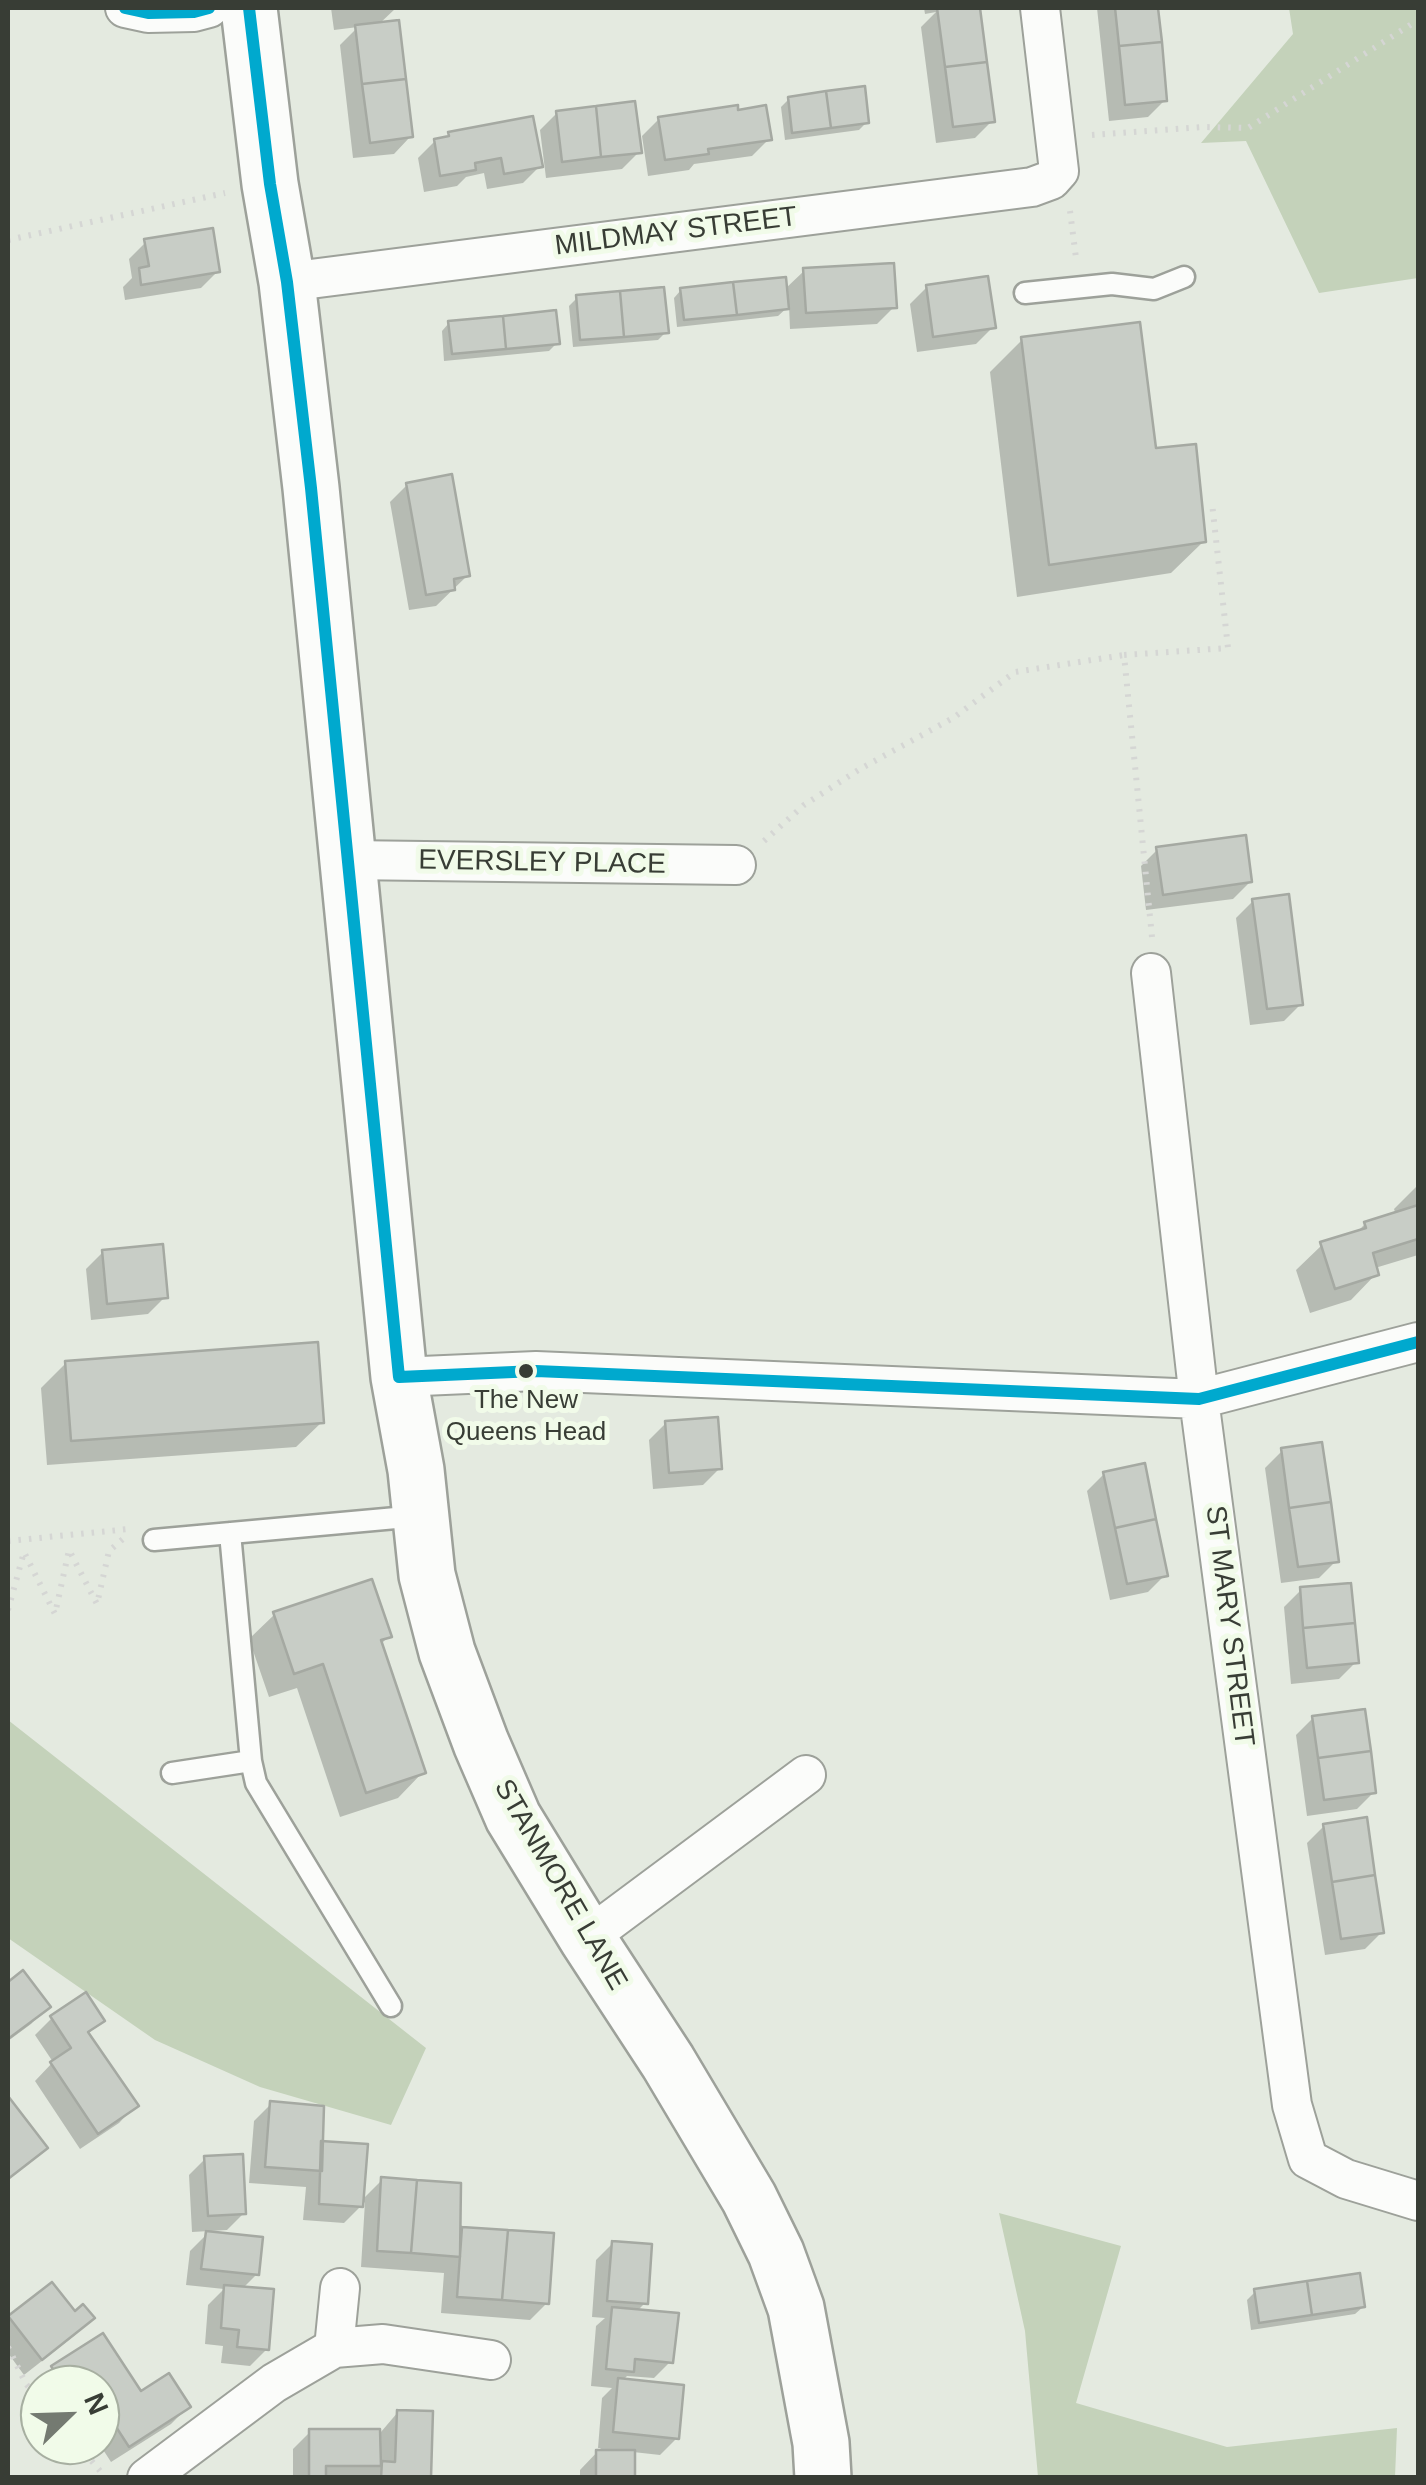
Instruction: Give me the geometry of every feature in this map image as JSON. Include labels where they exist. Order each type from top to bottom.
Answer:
[{"type":"street","points":[[124,8],[148,13],[209,8]]},
{"type":"street","name":"STANMORE LANE","points":[[249,8],[311,488],[398,1377],[416,1470],[427,1575],[447,1652],[513,1817],[668,2062],[749,2198],[776,2253],[796,2308],[821,2442],[823,2478]]},
{"type":"street","points":[[1040,8],[1058,155]]},
{"type":"street","name":"MILDMAY STREET","points":[[287,282],[1032,188],[1051,180],[1058,155]]},
{"type":"street","name":"EVERSLEY PLACE","points":[[347,860],[736,866]]},
{"type":"street","name":"ST MARY STREET","points":[[1151,972],[1199,1399],[1292,2105],[1308,2159],[1346,2179],[1418,2200]]},
{"type":"street","points":[[398,1377],[536,1372],[1199,1399],[1418,1342]]},
{"type":"street","points":[[587,1938],[806,1775]]},
{"type":"street","points":[[334,2348],[340,2288]]},
{"type":"street","points":[[147,2478],[274,2382],[334,2348],[383,2344],[491,2360]]},
{"type":"lane","points":[[1025,293],[1112,284],[1154,290],[1184,277]]},
{"type":"lane","points":[[154,1540],[420,1516]]},
{"type":"lane","points":[[230,1533],[256,1783],[391,2006]]},
{"type":"lane","points":[[172,1773],[251,1761]]},
{"type":"path","points":[[1058,155],[1202,128],[1248,128],[1418,20]]},
{"type":"path","points":[[8,240],[270,184]]},
{"type":"path","points":[[736,866],[804,806],[860,769],[954,718],[1015,672],[1124,655],[1228,648],[1212,502]]},
{"type":"path","points":[[1124,655],[1153,953],[1151,972]]},
{"type":"path","points":[[8,1542],[135,1528]]},
{"type":"path","points":[[8,2347],[20,2372]]},
{"type":"green space","points":[[1289,8],[1418,8],[1418,278],[1319,293],[1246,141],[1201,143],[1293,34]]},
{"type":"green space","points":[[8,1720],[426,2048],[391,2125],[260,2087],[155,2040],[8,1938]]},
{"type":"green space","points":[[999,2213],[1121,2246],[1076,2403],[1227,2447],[1397,2428],[1395,2477],[1038,2477],[1025,2331]]},
{"type":"building","points":[[937,8],[980,8],[987,62],[945,67]]},
{"type":"building","points":[[1115,8],[1158,8],[1162,42],[1119,46]]},
{"type":"building","points":[[399,20],[406,79],[362,84],[355,25]]},
{"type":"building","points":[[1162,42],[1167,101],[1125,105],[1119,46]]},
{"type":"building","points":[[987,62],[995,122],[953,127],[945,67]]},
{"type":"building","points":[[406,79],[413,137],[370,143],[362,84]]},
{"type":"building","points":[[865,86],[869,123],[831,128],[826,91]]},
{"type":"building","points":[[826,91],[831,128],[792,133],[788,97]]},
{"type":"building","points":[[635,101],[642,153],[601,157],[596,106]]},
{"type":"building","points":[[738,105],[738,110],[766,105],[772,140],[665,160],[658,117]]},
{"type":"building","points":[[596,106],[601,157],[562,162],[556,111]]},
{"type":"building","points":[[533,116],[543,167],[504,174],[501,158],[475,163],[476,170],[440,176],[434,139],[449,136],[448,132]]},
{"type":"building","points":[[213,228],[220,272],[141,285],[139,268],[149,266],[144,239]]},
{"type":"building","points":[[894,263],[897,308],[806,313],[803,268]]},
{"type":"building","points":[[988,276],[996,328],[933,337],[926,285]]},
{"type":"building","points":[[786,277],[789,309],[737,315],[733,282]]},
{"type":"building","points":[[733,282],[737,315],[684,320],[680,288]]},
{"type":"building","points":[[664,287],[669,333],[624,337],[620,291]]},
{"type":"building","points":[[620,291],[624,337],[580,340],[576,295]]},
{"type":"building","points":[[556,310],[560,344],[506,349],[503,316]]},
{"type":"building","points":[[503,316],[506,349],[452,354],[448,321]]},
{"type":"building","points":[[1140,322],[1156,448],[1196,444],[1206,542],[1049,565],[1021,337]]},
{"type":"building","points":[[452,474],[470,576],[454,579],[455,590],[426,595],[406,483]]},
{"type":"building","points":[[1246,835],[1252,882],[1163,895],[1156,847]]},
{"type":"building","points":[[1289,894],[1303,1005],[1267,1009],[1252,899]]},
{"type":"building","points":[[1418,1205],[1418,1239],[1373,1253],[1379,1275],[1335,1289],[1320,1242],[1366,1228],[1364,1222]]},
{"type":"building","points":[[163,1244],[168,1298],[107,1304],[102,1250]]},
{"type":"building","points":[[318,1342],[324,1423],[71,1441],[65,1361]]},
{"type":"building","points":[[718,1417],[722,1469],[669,1473],[665,1421]]},
{"type":"building","points":[[1322,1442],[1331,1502],[1289,1508],[1281,1448]]},
{"type":"building","points":[[1145,1463],[1156,1519],[1115,1528],[1103,1472]]},
{"type":"building","points":[[1331,1502],[1339,1562],[1298,1567],[1289,1508]]},
{"type":"building","points":[[1156,1519],[1168,1576],[1127,1584],[1115,1528]]},
{"type":"building","points":[[372,1579],[392,1637],[381,1640],[426,1773],[366,1793],[323,1664],[294,1674],[273,1612]]},
{"type":"building","points":[[1351,1583],[1355,1623],[1303,1628],[1300,1587]]},
{"type":"building","points":[[1355,1623],[1359,1663],[1307,1668],[1303,1628]]},
{"type":"building","points":[[1365,1709],[1371,1751],[1318,1758],[1312,1716]]},
{"type":"building","points":[[1371,1751],[1376,1793],[1324,1800],[1318,1758]]},
{"type":"building","points":[[1367,1817],[1375,1875],[1332,1882],[1323,1824]]},
{"type":"building","points":[[1375,1875],[1384,1933],[1341,1939],[1332,1882]]},
{"type":"building","points":[[23,1970],[51,2007],[8,2039],[8,1982]]},
{"type":"building","points":[[86,1992],[105,2021],[88,2032],[139,2106],[98,2134],[50,2062],[71,2048],[50,2016]]},
{"type":"building","points":[[8,2096],[48,2148],[8,2179]]},
{"type":"building","points":[[270,2101],[324,2106],[322,2171],[265,2167]]},
{"type":"building","points":[[321,2141],[368,2144],[363,2207],[319,2204]]},
{"type":"building","points":[[243,2154],[246,2214],[208,2216],[204,2156]]},
{"type":"building","points":[[381,2177],[417,2180],[411,2253],[377,2251]]},
{"type":"building","points":[[417,2180],[461,2183],[460,2257],[411,2253]]},
{"type":"building","points":[[462,2227],[508,2230],[502,2300],[457,2297]]},
{"type":"building","points":[[508,2230],[554,2233],[549,2304],[502,2300]]},
{"type":"building","points":[[206,2231],[263,2237],[259,2275],[201,2269]]},
{"type":"building","points":[[612,2241],[652,2244],[648,2304],[607,2301]]},
{"type":"building","points":[[1360,2273],[1365,2307],[1312,2315],[1307,2281]]},
{"type":"building","points":[[1307,2281],[1312,2315],[1259,2323],[1254,2289]]},
{"type":"building","points":[[52,2282],[75,2311],[83,2304],[95,2318],[42,2360],[8,2316]]},
{"type":"building","points":[[224,2285],[274,2289],[269,2350],[237,2347],[239,2330],[221,2328]]},
{"type":"building","points":[[612,2307],[679,2313],[673,2363],[635,2359],[634,2372],[606,2369]]},
{"type":"building","points":[[103,2333],[141,2391],[169,2373],[191,2407],[129,2447],[120,2433],[120,2365],[53,2365]]},
{"type":"building","points":[[618,2378],[684,2385],[679,2439],[613,2432]]},
{"type":"building","points":[[397,2410],[433,2411],[431,2478],[381,2478],[382,2461],[395,2462]]},
{"type":"building","points":[[309,2429],[380,2429],[381,2466],[326,2466],[326,2477],[309,2477]]},
{"type":"building","points":[[596,2450],[635,2450],[635,2478],[596,2478]]},
{"type":"transit line","points":[[125,8],[148,13],[209,8]]},
{"type":"transit line","points":[[249,8],[311,488],[399,1377]]},
{"type":"transit line","points":[[399,1377],[536,1371],[1199,1399],[1418,1342]]},
{"type":"place","name":"The New Queens Head","points":[[526,1371]]}]
